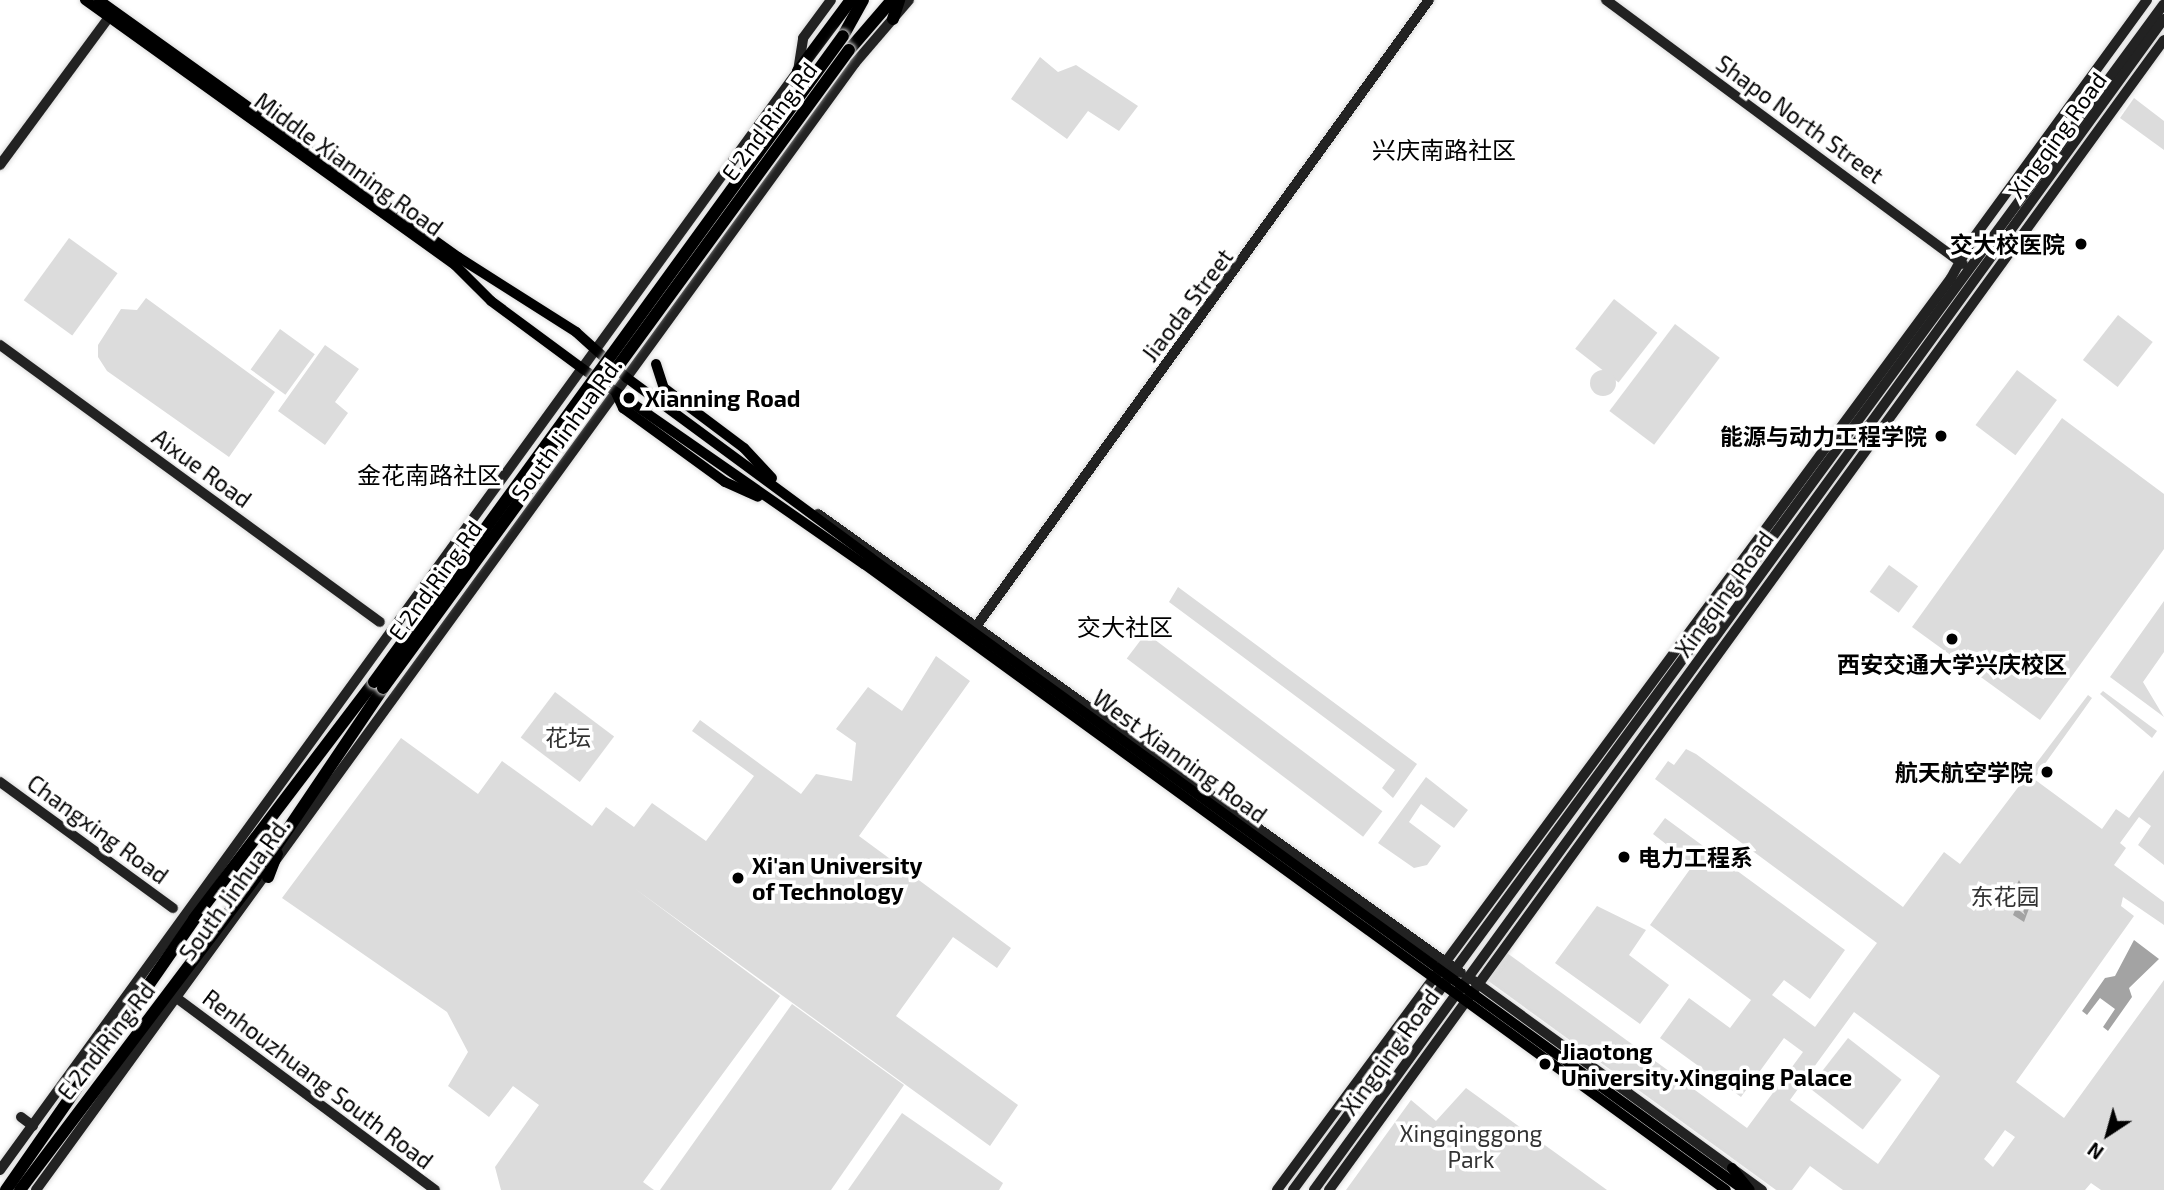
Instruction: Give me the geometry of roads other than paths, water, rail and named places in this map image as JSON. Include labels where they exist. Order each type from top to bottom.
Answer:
[{"type":"highway","points":[[798,71],[851,0]]},
{"type":"highway","name":"E 2nd Ring Rd","points":[[6,1190],[115,1065],[288,828],[378,685],[607,359],[843,36],[863,0]]},
{"type":"highway","name":"E 2nd Ring Rd","points":[[20,1190],[138,997],[378,685],[849,50],[892,0]]},
{"type":"highway","points":[[893,19],[899,0]]},
{"type":"highway","points":[[237,849],[274,818]]},
{"type":"highway","points":[[268,877],[288,828]]},
{"type":"highway","points":[[138,997],[154,962]]},
{"type":"highway","points":[[115,1065],[149,1037]]},
{"type":"main road","name":"Middle Xianning Road","points":[[85,0],[454,265],[491,302],[583,369]]},
{"type":"main road","name":"Middle Xianning Road","points":[[99,0],[596,349]]},
{"type":"main road","name":"South Jinhua Rd.","points":[[0,1170],[237,849],[798,71],[803,38],[831,0]]},
{"type":"main road","name":"South Jinhua Rd.","points":[[36,1190],[268,877],[627,378],[909,0]]},
{"type":"main road","name":"Jiaoda Street","points":[[975,627],[1429,0]]},
{"type":"main road","name":"Shapo North Street","points":[[1606,0],[1971,270]]},
{"type":"main road","points":[[1277,1190],[1960,261],[2147,0]]},
{"type":"main road","name":"Xingqing Road","points":[[1293,1190],[2164,4]]},
{"type":"main road","points":[[0,165],[109,17]]},
{"type":"main road","name":"Xingqing Road","points":[[1314,1190],[1466,990],[2164,19]]},
{"type":"main road","points":[[1329,1190],[1466,990],[2164,40]]},
{"type":"main road","name":"Aixue Road","points":[[0,345],[380,622]]},
{"type":"main road","name":"West Xianning Road","points":[[596,349],[627,378],[975,627],[1438,969],[1726,1190]]},
{"type":"main road","points":[[656,363],[664,388],[754,456],[780,488]]},
{"type":"main road","points":[[583,369],[616,393]]},
{"type":"main road","name":"West Xianning Road","points":[[616,393],[623,408],[719,477],[783,509],[1438,969]]},
{"type":"main road","name":"Changxing Road","points":[[0,782],[173,908]]},
{"type":"main road","points":[[1466,990],[1762,1190]]},
{"type":"main road","name":"West Xianning Road","points":[[1466,990],[1744,1190]]},
{"type":"main road","name":"Renhouzhuang South Road","points":[[178,999],[435,1190]]},
{"type":"main road","points":[[21,1117],[33,1126]]},
{"type":"main road","points":[[1732,1168],[1750,1190]]},
{"type":"main road","points":[[1701,1173],[1719,1190]]},
{"type":"place","name":"交大校医院","points":[[2081,244]]},
{"type":"place","name":"Xianning Road","points":[[629,398]]},
{"type":"place","name":"能源与动力工程学院","points":[[1941,436]]},
{"type":"place","name":"西安交通大学兴庆校区","points":[[1952,639]]},
{"type":"place","name":"航天航空学院","points":[[2047,772]]},
{"type":"place","name":"电力工程系","points":[[1624,857]]},
{"type":"place","name":"Xi'an University of Technology","points":[[738,878]]},
{"type":"place","name":"Jiaotong University·Xingqing Palace","points":[[1545,1064]]},
{"type":"district","name":"兴庆南路社区","points":[[1444,150]]},
{"type":"district","name":"金花南路社区","points":[[429,475]]},
{"type":"district","name":"交大社区","points":[[1125,627]]},
{"type":"park label","name":"花坛","points":[[568,737]]},
{"type":"park label","name":"东花园","points":[[2005,896]]},
{"type":"park label","name":"Xingqinggong Park","points":[[1471,1146]]}]
